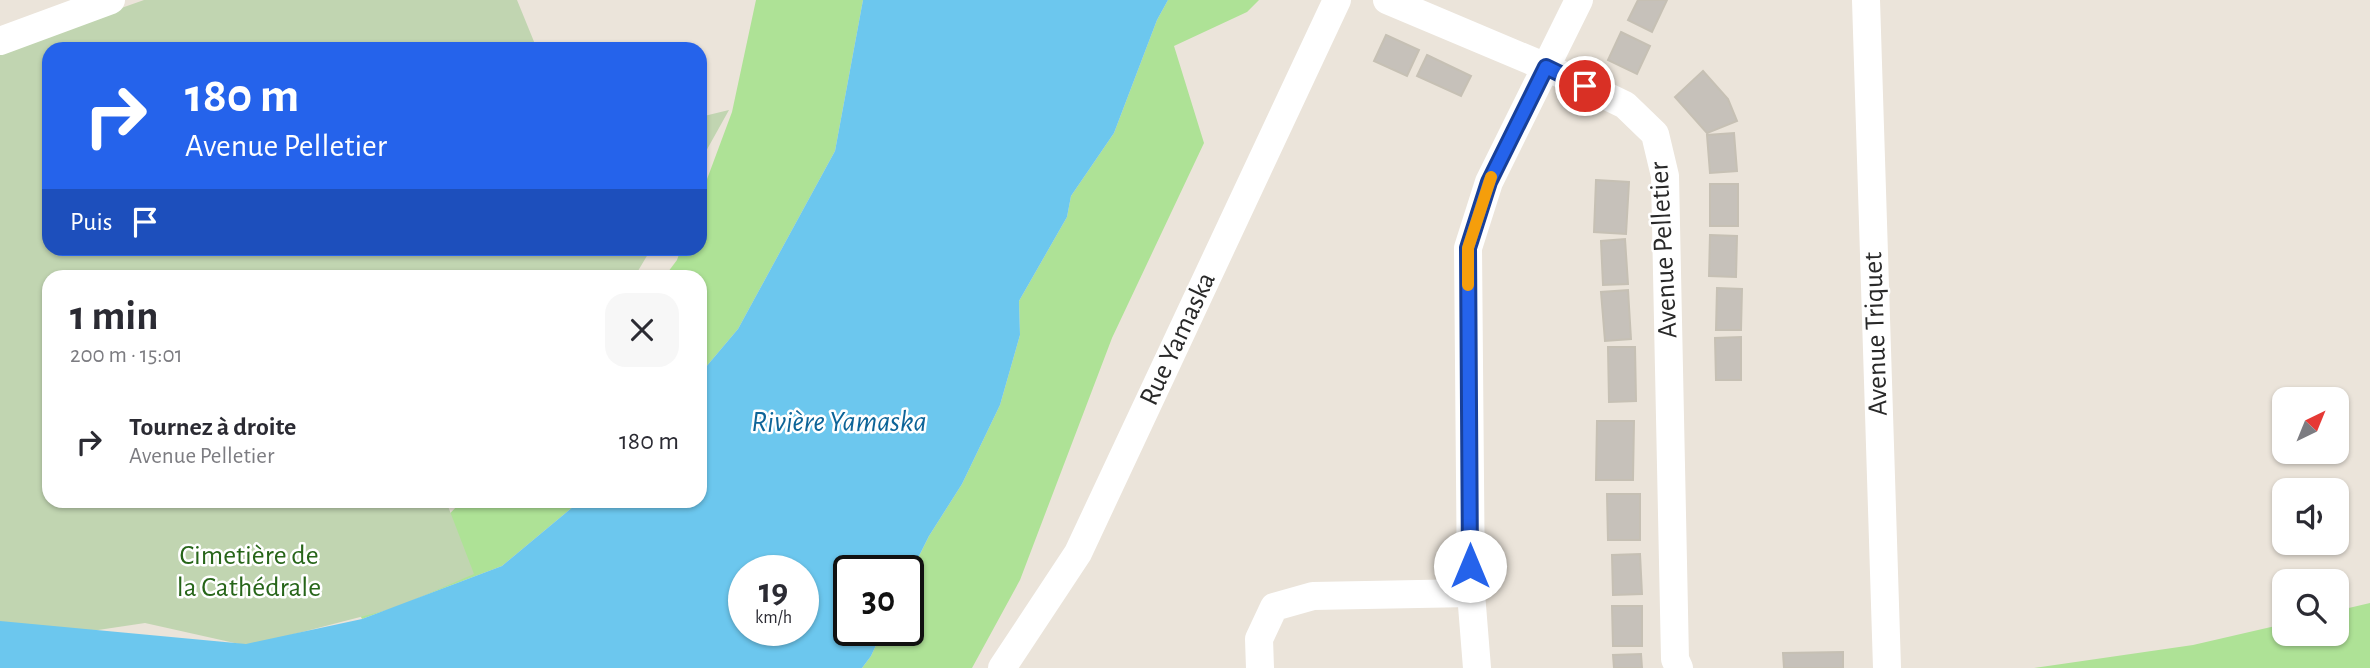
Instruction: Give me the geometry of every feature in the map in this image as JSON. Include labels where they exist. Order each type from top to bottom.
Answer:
[{"type":"street","points":[[0,41],[68,7],[111,0]]},
{"type":"street","name":"Rue Yamaska","points":[[1002,668],[1078,553],[1336,0]]},
{"type":"street","name":"Avenue Pelletier","points":[[1387,0],[1546,67],[1625,104],[1655,134],[1665,176],[1675,659],[1679,668]]},
{"type":"street","points":[[1477,668],[1471,593],[1468,248],[1489,182],[1578,0]]},
{"type":"street","name":"Avenue Triquet","points":[[1866,0],[1887,668]]},
{"type":"street","points":[[1260,668],[1259,639],[1274,607],[1312,596],[1471,593]]},
{"type":"green space","name":"Cimetière de la Cathédrale","points":[[144,0],[517,0],[534,42],[42,42],[42,256],[647,256],[639,270],[42,270],[42,508],[449,508],[474,574],[395,608],[248,646],[145,623],[78,633],[0,624],[0,51]]},
{"type":"green space","points":[[756,0],[863,0],[835,151],[738,329],[707,366],[707,270],[670,270],[678,256],[707,256],[707,179],[732,112]]},
{"type":"green space","points":[[1168,0],[1259,0],[1247,12],[1174,46],[1204,143],[1112,338],[1020,580],[972,668],[862,668],[876,646],[924,646],[924,555],[920,555],[962,484],[1000,405],[1020,335],[1019,301],[1067,217],[1071,196],[1114,133],[1157,20]]},
{"type":"green space","points":[[729,110],[707,149],[707,115]]},
{"type":"green space","points":[[455,508],[572,508],[502,566],[362,619],[357,609]]},
{"type":"green space","points":[[2370,603],[2370,668],[2034,668],[2193,645],[2272,627],[2272,646],[2349,646],[2349,608]]},
{"type":"water","name":"Rivière Yamaska","points":[[863,0],[1168,0],[1157,20],[1114,133],[1071,196],[1067,217],[1019,301],[1020,335],[1000,405],[962,484],[920,555],[833,555],[833,646],[876,646],[862,668],[0,668],[0,621],[246,644],[362,619],[502,566],[572,508],[707,508],[707,366],[738,329],[835,151]]},
{"type":"building","points":[[1638,0],[1667,0],[1652,32],[1628,20]]},
{"type":"building","points":[[1621,32],[1650,46],[1637,74],[1608,60]]},
{"type":"building","points":[[1386,35],[1419,50],[1407,76],[1374,61]]},
{"type":"building","points":[[1427,55],[1471,76],[1461,96],[1417,76]]},
{"type":"building","points":[[1703,71],[1728,99],[1737,121],[1707,133],[1675,97]]},
{"type":"building","points":[[1734,133],[1737,171],[1710,173],[1707,135]]},
{"type":"building","points":[[1596,180],[1629,182],[1626,234],[1594,232]]},
{"type":"building","points":[[1710,184],[1738,184],[1738,226],[1710,226]]},
{"type":"building","points":[[1710,235],[1737,236],[1736,277],[1709,276]]},
{"type":"building","points":[[1625,239],[1628,284],[1603,285],[1601,241]]},
{"type":"building","points":[[1717,288],[1742,289],[1741,330],[1716,330]]},
{"type":"building","points":[[1628,290],[1631,339],[1605,341],[1601,292]]},
{"type":"building","points":[[1741,337],[1741,380],[1716,380],[1715,338]]},
{"type":"building","points":[[1608,347],[1635,347],[1636,401],[1609,402]]},
{"type":"building","points":[[1597,421],[1634,421],[1633,480],[1596,480]]},
{"type":"building","points":[[1607,494],[1640,494],[1640,540],[1608,540]]},
{"type":"building","points":[[1640,554],[1642,594],[1613,595],[1612,555]]},
{"type":"building","points":[[1612,606],[1642,606],[1642,646],[1613,646]]},
{"type":"building","points":[[1843,652],[1843,668],[1784,668],[1783,653]]},
{"type":"building","points":[[1641,654],[1642,668],[1614,668],[1613,655]]},
{"type":"slow traffic","points":[[1468,285],[1468,248],[1491,177]]},
{"type":"route","points":[[1470,566],[1468,248],[1489,182],[1546,67],[1585,86]]}]
